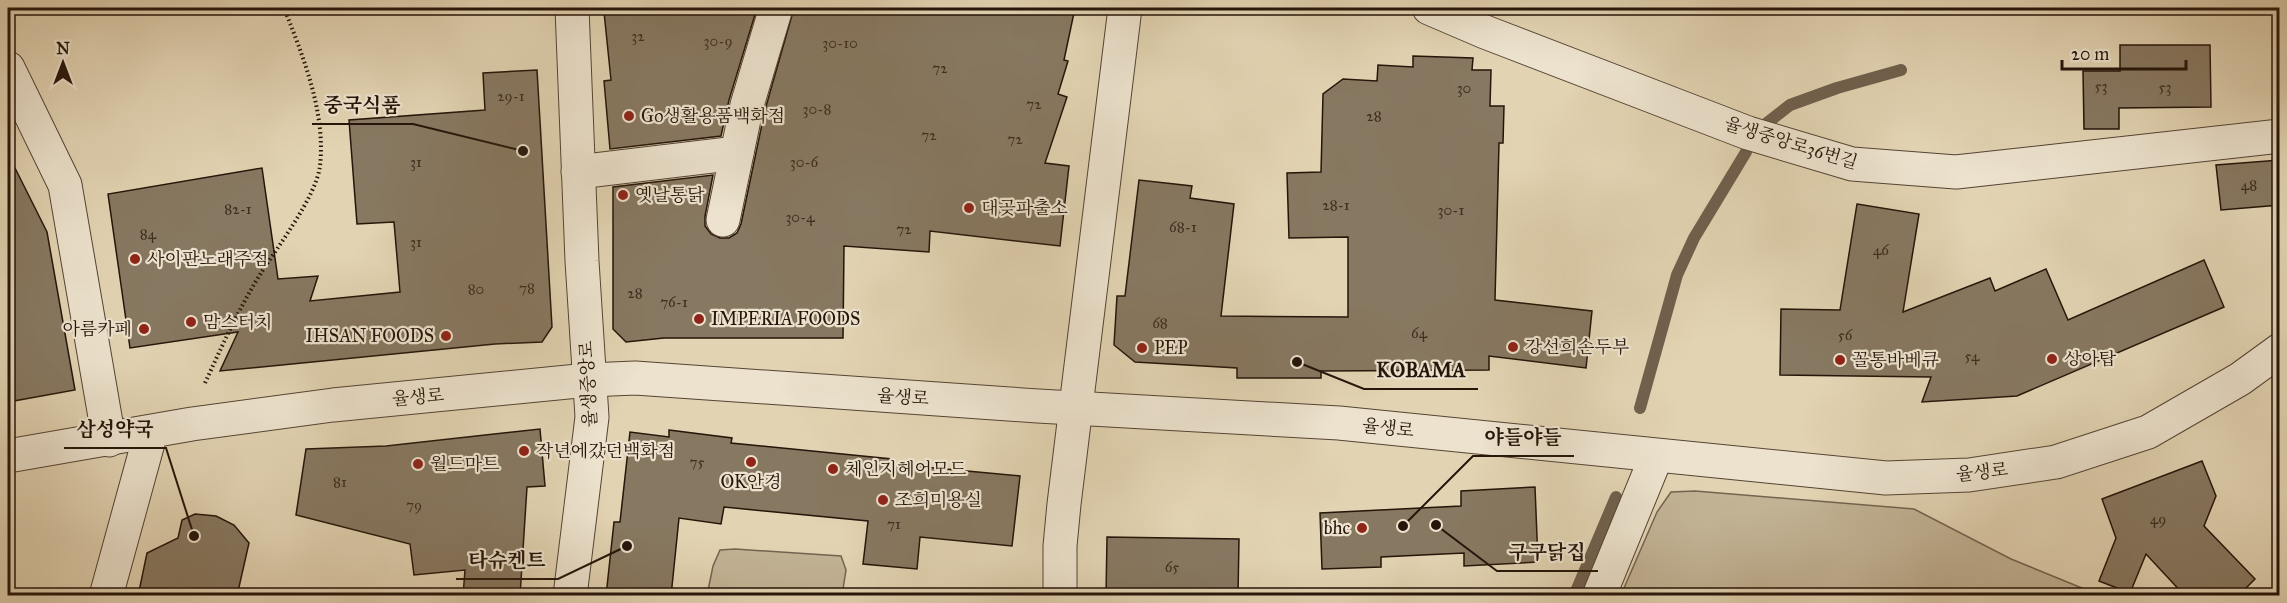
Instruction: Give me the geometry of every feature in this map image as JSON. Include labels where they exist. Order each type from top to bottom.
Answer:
[{"type":"street","name":"율생중앙로","points":[[570,596],[591,433],[572,8]]},
{"type":"street","points":[[723,220],[747,105],[776,8]]},
{"type":"street","points":[[1060,596],[1060,546],[1125,8]]},
{"type":"street","name":"율생중앙로36번길","points":[[1429,8],[1485,32],[1748,133],[1852,164],[1956,172],[2280,136]]},
{"type":"street","points":[[8,68],[65,185],[110,440]]},
{"type":"street","points":[[578,172],[737,153]]},
{"type":"street","name":"율생로","points":[[8,456],[228,418],[333,405],[588,380],[681,380],[1077,409],[1339,423],[1656,457],[1886,478],[1969,475],[2056,462],[2148,432],[2240,379],[2280,350]]},
{"type":"street","points":[[106,596],[151,432]]},
{"type":"street","points":[[1599,596],[1656,457]]},
{"type":"path","points":[[205,384],[234,322],[313,188],[320,169],[319,124],[310,85],[284,8]]},
{"type":"shaded area","points":[[1695,491],[1914,509],[2011,559],[2099,595],[1621,595],[1657,512],[1671,492]]},
{"type":"shaded area","points":[[720,550],[841,556],[846,570],[842,595],[707,595],[713,566]]},
{"type":"building","points":[[659,8],[757,8],[729,100],[721,136],[610,149],[604,81],[611,80],[604,12]]},
{"type":"building","points":[[794,8],[1075,8],[1064,60],[1068,61],[1058,94],[1067,97],[1045,163],[1069,166],[1060,246],[930,231],[929,252],[844,246],[843,338],[664,338],[626,342],[613,329],[613,187],[713,175],[705,226],[711,234],[720,238],[729,238],[737,233],[741,224],[765,110]]},
{"type":"building","points":[[2120,45],[2210,45],[2211,107],[2119,108],[2119,129],[2084,129],[2083,71],[2120,71]]},
{"type":"building","points":[[1413,56],[1473,58],[1472,70],[1491,70],[1490,106],[1504,106],[1503,143],[1499,143],[1495,300],[1592,311],[1586,368],[1489,356],[1489,370],[1321,371],[1321,378],[1237,378],[1237,368],[1135,362],[1114,345],[1117,296],[1125,296],[1139,180],[1192,186],[1190,198],[1234,204],[1221,316],[1348,317],[1348,237],[1289,238],[1287,173],[1321,172],[1323,94],[1343,79],[1377,81],[1378,65],[1413,67]]},
{"type":"building","points":[[537,70],[552,327],[542,342],[495,344],[220,371],[238,332],[130,348],[108,194],[262,168],[278,279],[318,276],[310,301],[400,292],[394,222],[357,224],[349,120],[485,110],[483,73]]},
{"type":"building","points":[[8,154],[47,232],[75,390],[8,402]]},
{"type":"building","points":[[2280,160],[2280,205],[2221,210],[2216,165]]},
{"type":"building","points":[[1857,204],[1919,214],[1903,312],[1990,278],[1995,291],[2046,269],[2068,320],[2204,260],[2224,307],[2017,396],[1922,402],[1931,377],[1780,375],[1781,309],[1840,310]]},
{"type":"building","points":[[540,429],[545,486],[527,487],[520,596],[463,596],[465,570],[414,575],[410,544],[296,515],[306,449],[386,446]]},
{"type":"building","points":[[669,430],[732,438],[731,443],[892,459],[892,464],[1020,476],[1012,546],[920,537],[917,569],[863,564],[868,521],[724,507],[721,524],[679,518],[671,596],[606,596],[614,522],[620,522],[630,432],[669,437]]},
{"type":"building","points":[[2202,461],[2216,496],[2204,526],[2255,579],[2238,596],[2185,596],[2146,554],[2130,593],[2099,581],[2116,538],[2102,499]]},
{"type":"building","points":[[1535,487],[1538,562],[1464,566],[1464,553],[1381,557],[1381,567],[1322,569],[1320,513],[1461,506],[1461,491]]},
{"type":"building","points":[[195,514],[216,516],[234,525],[249,543],[237,596],[138,596],[147,553],[178,538],[182,520]]},
{"type":"building","points":[[1107,537],[1239,539],[1238,596],[1106,596]]},
{"type":"waterway","points":[[1767,123],[1790,105],[1837,88],[1901,70]]},
{"type":"waterway","points":[[1640,408],[1677,275],[1694,238],[1746,152]]},
{"type":"waterway","points":[[1574,596],[1616,497]]},
{"type":"place","name":"Go생활용품백화점","points":[[629,116]]},
{"type":"place","name":"중국식품","points":[[523,151]]},
{"type":"place","name":"옛날통닭","points":[[623,195]]},
{"type":"place","name":"대곶파출소","points":[[969,208]]},
{"type":"place","name":"사이판노래주점","points":[[135,259]]},
{"type":"place","name":"IMPERIA FOODS","points":[[699,319]]},
{"type":"place","name":"맘스터치","points":[[191,322]]},
{"type":"place","name":"아름카페","points":[[144,329]]},
{"type":"place","name":"IHSAN FOODS","points":[[446,336]]},
{"type":"place","name":"강선희손두부","points":[[1513,347]]},
{"type":"place","name":"PEP","points":[[1142,348]]},
{"type":"place","name":"상아탑","points":[[2052,359]]},
{"type":"place","name":"꼴통바베큐","points":[[1840,360]]},
{"type":"place","name":"KOBAMA","points":[[1297,362]]},
{"type":"place","name":"작년에갔던백화점","points":[[524,451]]},
{"type":"place","name":"OK안경","points":[[751,462]]},
{"type":"place","name":"월드마트","points":[[418,464]]},
{"type":"place","name":"체인지헤어모드","points":[[833,469]]},
{"type":"place","name":"조희미용실","points":[[883,500]]},
{"type":"place","name":"구구닭집","points":[[1436,525]]},
{"type":"place","name":"야들야들","points":[[1403,526]]},
{"type":"place","name":"bhc","points":[[1362,528]]},
{"type":"place","name":"삼성약국","points":[[194,536]]},
{"type":"place","name":"타슈켄트","points":[[627,546]]}]
